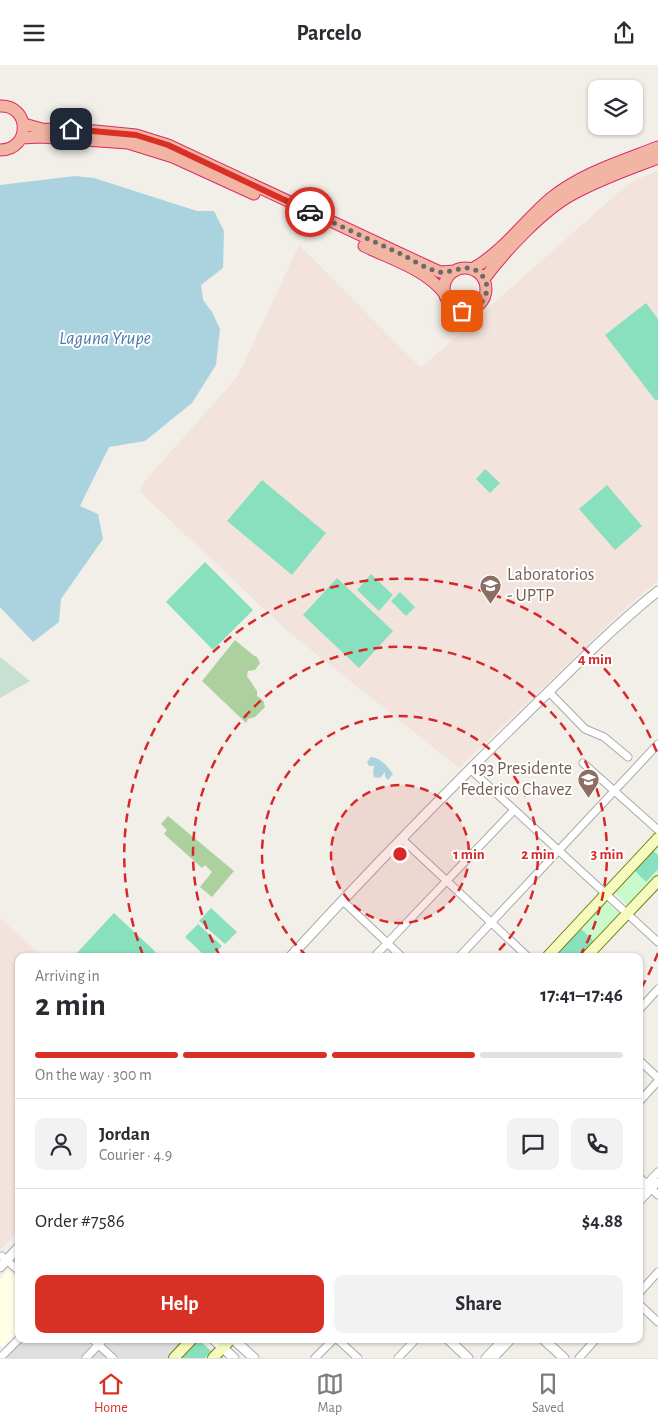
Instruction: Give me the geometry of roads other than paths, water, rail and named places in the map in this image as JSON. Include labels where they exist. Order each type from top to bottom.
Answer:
[{"type":"highway","points":[[0,105],[11,107],[17,111],[24,124],[24,131],[17,144],[10,149],[0,150]]},
{"type":"highway","points":[[24,124],[42,129],[85,130],[136,135],[168,145],[440,272],[455,271]]},
{"type":"highway","points":[[21,138],[41,137],[128,143],[174,157],[423,274],[435,282],[444,293],[450,305],[462,311],[469,311],[481,304],[484,299],[486,285],[484,279],[472,269]]},
{"type":"highway","points":[[444,293],[446,280],[455,271],[460,268],[472,269],[483,263],[533,213],[571,184],[593,172],[658,147]]},
{"type":"highway","points":[[484,279],[499,259],[544,214],[571,195],[599,180],[658,158]]},
{"type":"main road","points":[[551,953],[658,838]]},
{"type":"main road","points":[[590,953],[658,881]]},
{"type":"main road","points":[[174,1358],[188,1343]]},
{"type":"main road","points":[[214,1358],[228,1343]]},
{"type":"street","points":[[294,953],[470,769],[549,691],[658,591]]},
{"type":"street","points":[[549,691],[585,729],[604,737],[628,757]]},
{"type":"street","points":[[463,953],[658,744]]},
{"type":"street","points":[[584,763],[658,830]]},
{"type":"street","points":[[470,769],[658,942]]},
{"type":"street","points":[[378,953],[514,809]]},
{"type":"street","points":[[402,839],[524,953]]},
{"type":"street","points":[[343,901],[398,953]]},
{"type":"street","points":[[643,1006],[658,989]]},
{"type":"street","points":[[643,1064],[658,1079],[643,1097]]},
{"type":"street","points":[[643,1196],[658,1171]]},
{"type":"street","points":[[643,1181],[658,1195]]},
{"type":"street","points":[[643,1190],[658,1182]]},
{"type":"street","points":[[2,1260],[15,1243]]},
{"type":"street","points":[[2,1260],[15,1250]]},
{"type":"street","points":[[2,1260],[15,1268]]},
{"type":"street","points":[[643,1289],[658,1272]]},
{"type":"street","points":[[643,1309],[658,1322]]},
{"type":"street","points":[[2,1356],[15,1343]]},
{"type":"street","points":[[217,1343],[234,1358]]},
{"type":"street","points":[[237,1343],[254,1358]]},
{"type":"street","points":[[315,1358],[331,1343]]},
{"type":"street","points":[[340,1343],[358,1358]]},
{"type":"street","points":[[398,1358],[412,1343]]},
{"type":"street","points":[[452,1343],[468,1358]]},
{"type":"street","points":[[485,1358],[499,1343]]},
{"type":"street","points":[[494,1358],[508,1343]]},
{"type":"street","points":[[547,1343],[564,1358]]},
{"type":"street","points":[[579,1358],[592,1343]]},
{"type":"street","points":[[86,1358],[98,1345],[113,1358]]},
{"type":"water","name":"Laguna Yrupe","points":[[75,176],[94,178],[197,211],[214,211],[224,231],[223,268],[201,285],[203,300],[212,312],[220,329],[216,365],[192,403],[145,441],[109,447],[80,506],[98,514],[103,539],[61,599],[59,622],[33,642],[0,607],[0,185]]},
{"type":"water","points":[[371,757],[381,761],[393,774],[388,780],[385,777],[385,772],[381,777],[374,777],[374,766],[369,766],[367,762]]},
{"type":"place","name":"Laboratorios - UPTP","points":[[491,604]]},
{"type":"place","name":"193 Presidente Federico Chavez","points":[[588,798]]}]
